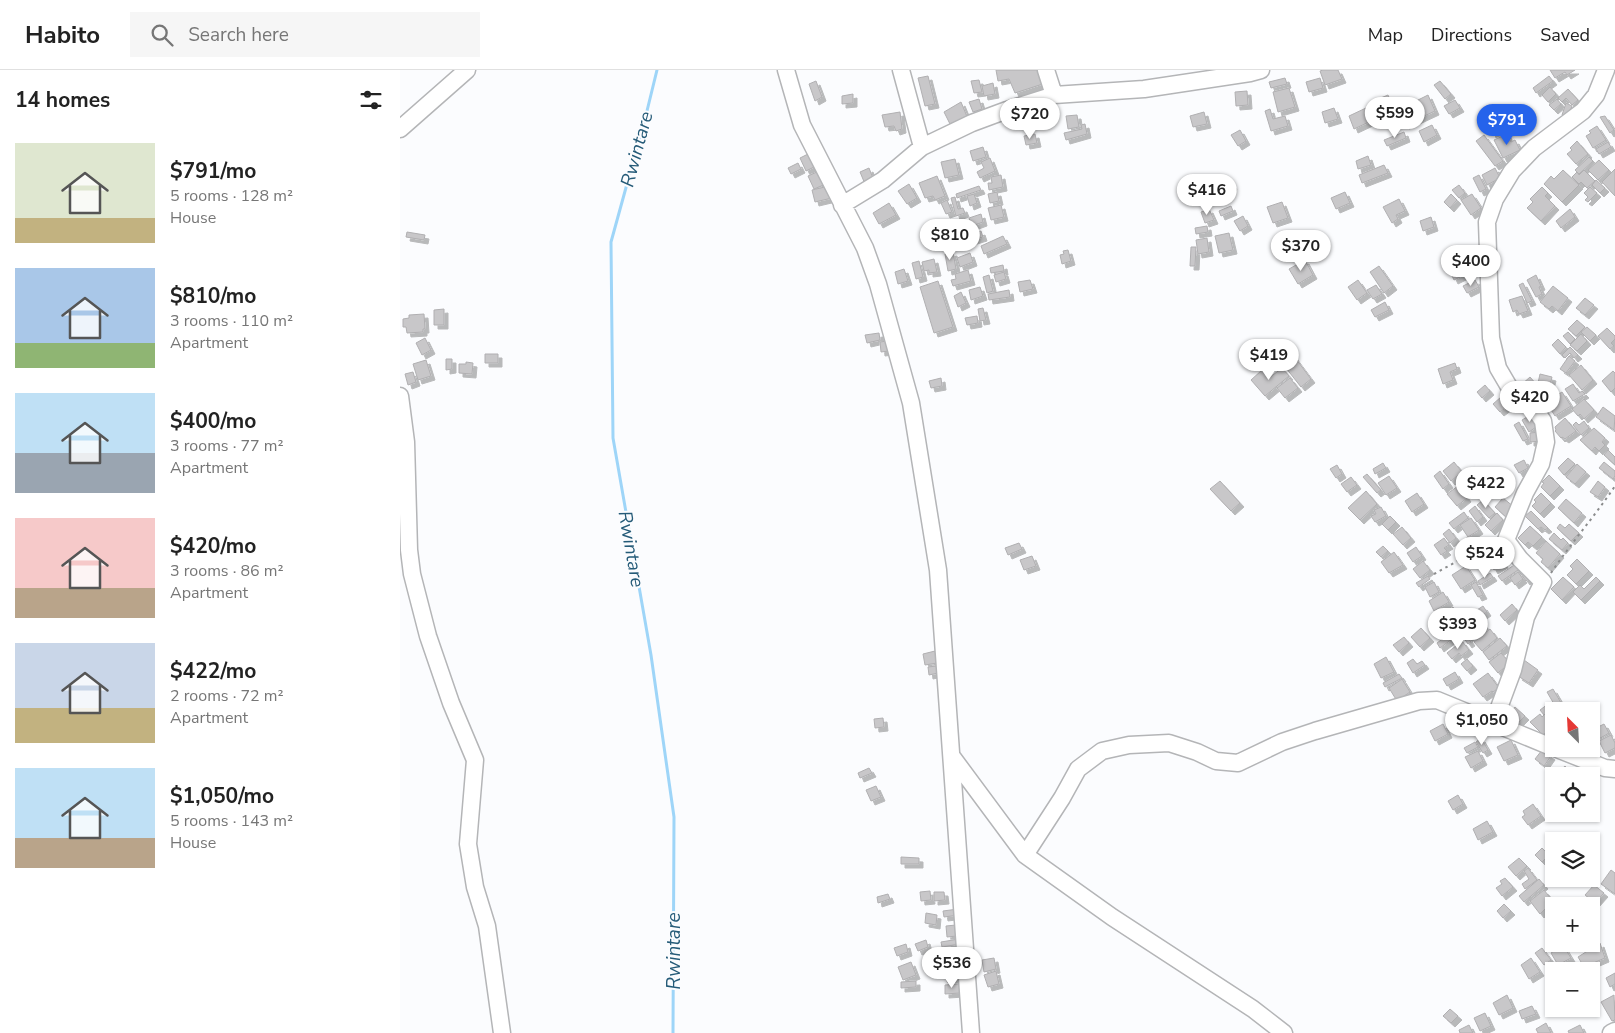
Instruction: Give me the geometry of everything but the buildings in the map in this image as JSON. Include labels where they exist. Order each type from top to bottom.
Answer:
[{"type":"street","points":[[400,129],[467,70]]},
{"type":"street","points":[[786,70],[802,126],[865,248],[878,284],[911,403],[938,570],[971,1033]]},
{"type":"street","points":[[901,70],[922,147]]},
{"type":"street","points":[[1046,70],[1054,95]]},
{"type":"street","points":[[842,205],[883,180],[922,147],[972,123],[1054,95],[1144,89],[1212,75],[1250,73],[1261,70]]},
{"type":"street","points":[[1493,724],[1513,670],[1526,617],[1543,582],[1520,559],[1506,540],[1525,493],[1541,464],[1546,442],[1543,421],[1534,408],[1515,397],[1498,368],[1491,338],[1487,222],[1495,199],[1512,172],[1534,148],[1583,111],[1596,95],[1606,70]]},
{"type":"street","points":[[400,396],[406,442],[412,574],[431,644],[451,703],[475,760],[469,827],[469,850],[475,887],[487,926],[502,1033]]},
{"type":"street","points":[[1025,855],[1062,798],[1078,769],[1102,751],[1129,745],[1169,743],[1197,752],[1216,762],[1238,762],[1282,742],[1315,731],[1419,701],[1437,700],[1545,744]]},
{"type":"street","points":[[952,758],[1025,855],[1112,917],[1253,1009],[1284,1033]]},
{"type":"street","points":[[1580,758],[1606,768],[1615,769]]},
{"type":"street","points":[[1611,1033],[1615,1031]]},
{"type":"path","points":[[1543,582],[1615,486]]},
{"type":"path","points":[[1434,574],[1463,558],[1483,552],[1506,540]]},
{"type":"waterway","name":"Rwintare","points":[[657,70],[611,242],[613,438],[651,655],[674,817],[673,1033]]}]
